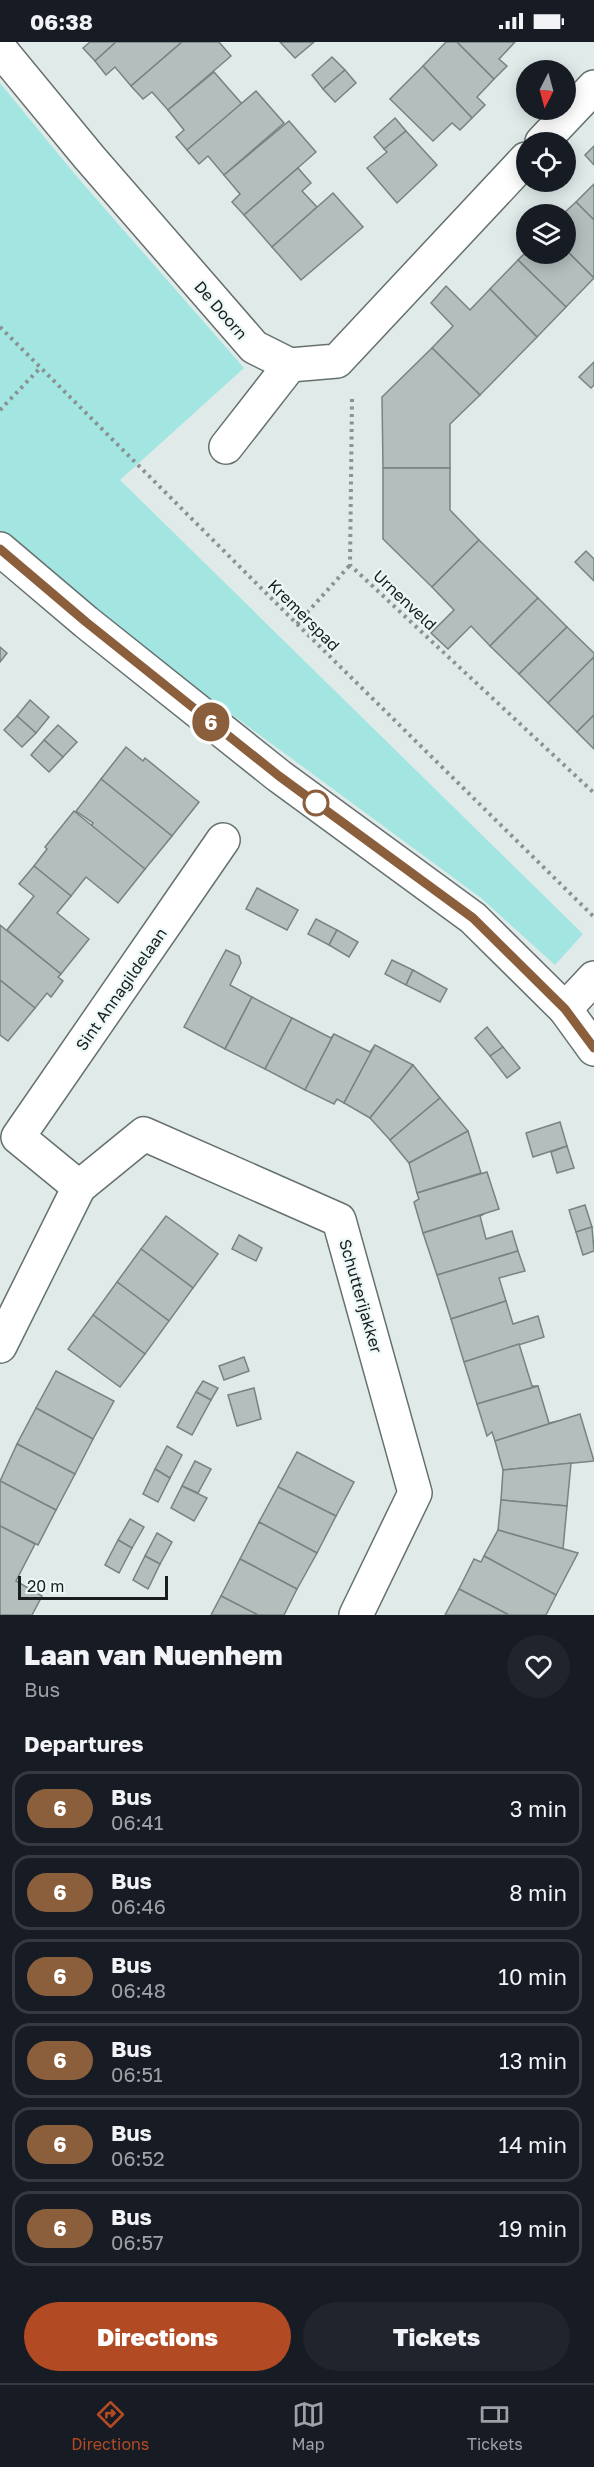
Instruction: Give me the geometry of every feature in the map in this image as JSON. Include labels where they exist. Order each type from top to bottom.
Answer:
[{"type":"street","name":"De Doorn","points":[[0,50],[89,157],[254,347],[290,365]]},
{"type":"street","points":[[551,132],[594,87]]},
{"type":"street","points":[[226,447],[290,365],[337,361],[516,170]]},
{"type":"street","points":[[0,549],[86,622],[270,769],[473,918],[565,1009],[594,1048]]},
{"type":"street","name":"Sint Annagildelaan","points":[[79,1187],[9,1130],[223,840]]},
{"type":"street","points":[[565,1009],[594,978]]},
{"type":"street","name":"Schutterijakker","points":[[79,1187],[144,1134],[339,1220],[416,1493],[356,1615]]},
{"type":"street","points":[[0,1346],[79,1187]]},
{"type":"path","name":"Kremerspad","points":[[0,327],[594,917]]},
{"type":"path","points":[[297,624],[350,564],[353,403],[337,361]]},
{"type":"path","points":[[0,410],[41,367]]},
{"type":"path","name":"Urnenveld","points":[[350,564],[594,793]]},
{"type":"shaded area","points":[[0,83],[78,178],[244,368],[120,480],[583,934],[555,965],[481,898],[120,632],[0,533]]},
{"type":"building","points":[[90,42],[116,42],[95,61],[83,48]]},
{"type":"building","points":[[116,42],[182,42],[131,86],[115,67],[106,75],[95,61]]},
{"type":"building","points":[[182,42],[219,42],[231,56],[168,110],[152,92],[143,99],[131,86]]},
{"type":"building","points":[[280,42],[314,42],[295,58]]},
{"type":"building","points":[[446,42],[457,42],[494,79],[477,97],[485,105],[472,118],[423,66]]},
{"type":"building","points":[[457,42],[515,42],[499,59],[507,66],[494,79]]},
{"type":"building","points":[[332,57],[345,70],[323,89],[312,75]]},
{"type":"building","points":[[423,66],[472,118],[460,130],[452,123],[433,141],[390,99]]},
{"type":"building","points":[[345,70],[356,83],[335,102],[323,89]]},
{"type":"building","points":[[214,72],[242,104],[187,150],[176,137],[184,130],[168,110]]},
{"type":"building","points":[[256,91],[284,123],[224,175],[208,156],[199,164],[187,150]]},
{"type":"building","points":[[395,118],[406,131],[384,149],[374,137]]},
{"type":"building","points":[[289,121],[316,152],[244,215],[232,202],[240,194],[224,175]]},
{"type":"building","points":[[406,131],[437,165],[397,203],[367,168],[387,152],[384,149]]},
{"type":"building","points":[[594,146],[594,165],[585,155]]},
{"type":"building","points":[[298,168],[311,183],[302,191],[317,207],[272,247],[244,215]]},
{"type":"building","points":[[594,184],[594,220],[576,202]]},
{"type":"building","points":[[333,193],[363,227],[301,280],[272,247]]},
{"type":"building","points":[[576,202],[594,220],[594,278],[576,260],[576,204],[574,204]]},
{"type":"building","points":[[576,260],[594,278],[566,307],[522,264],[576,264]]},
{"type":"building","points":[[516,262],[516,264],[522,264],[566,307],[537,337],[490,289]]},
{"type":"building","points":[[446,286],[470,310],[490,289],[537,337],[480,395],[432,348],[453,326],[431,303]]},
{"type":"building","points":[[432,348],[480,395],[450,424],[450,468],[383,468],[382,397]]},
{"type":"building","points":[[594,362],[594,385],[591,388],[579,377]]},
{"type":"building","points":[[383,468],[450,468],[450,510],[479,540],[432,587],[383,539]]},
{"type":"building","points":[[479,540],[538,598],[490,646],[471,626],[448,649],[431,633],[454,610],[432,587]]},
{"type":"building","points":[[586,551],[594,559],[594,581],[575,562]]},
{"type":"building","points":[[538,598],[567,627],[519,674],[490,646]]},
{"type":"building","points":[[567,627],[594,653],[594,657],[548,703],[519,674]]},
{"type":"building","points":[[0,647],[7,653],[0,662]]},
{"type":"building","points":[[594,657],[594,715],[577,732],[548,703]]},
{"type":"building","points":[[30,700],[49,717],[36,733],[17,716]]},
{"type":"building","points":[[594,715],[594,749],[577,732]]},
{"type":"building","points":[[17,716],[36,733],[22,747],[4,730]]},
{"type":"building","points":[[58,725],[77,742],[63,757],[44,740]]},
{"type":"building","points":[[44,740],[63,757],[49,772],[31,755]]},
{"type":"building","points":[[126,747],[143,761],[145,758],[199,802],[172,836],[101,779]]},
{"type":"building","points":[[101,779],[172,836],[145,869],[91,826],[93,823],[76,811]]},
{"type":"building","points":[[74,811],[145,869],[118,903],[86,877],[71,896],[34,866],[47,849],[45,847]]},
{"type":"building","points":[[34,866],[71,896],[57,913],[89,939],[61,974],[7,930],[34,896],[19,884]]},
{"type":"building","points":[[257,888],[298,910],[287,930],[246,909]]},
{"type":"building","points":[[316,919],[337,930],[329,945],[308,934]]},
{"type":"building","points":[[0,925],[61,974],[58,977],[63,981],[51,997],[47,993],[35,1008],[0,980]]},
{"type":"building","points":[[337,930],[358,942],[349,957],[329,945]]},
{"type":"building","points":[[226,950],[239,956],[241,963],[230,985],[252,997],[225,1049],[184,1027]]},
{"type":"building","points":[[392,960],[413,970],[406,985],[385,974]]},
{"type":"building","points":[[413,970],[447,989],[440,1002],[406,985]]},
{"type":"building","points":[[0,980],[35,1008],[8,1041],[0,1035]]},
{"type":"building","points":[[252,997],[292,1018],[265,1069],[225,1049]]},
{"type":"building","points":[[292,1018],[331,1038],[334,1034],[305,1090],[265,1069]]},
{"type":"building","points":[[487,1027],[503,1047],[490,1056],[475,1038]]},
{"type":"building","points":[[334,1034],[370,1052],[375,1045],[344,1103],[337,1099],[334,1104],[305,1090]]},
{"type":"building","points":[[375,1045],[413,1065],[370,1118],[344,1103]]},
{"type":"building","points":[[503,1047],[520,1068],[507,1078],[490,1056]]},
{"type":"building","points":[[413,1065],[440,1098],[390,1140],[370,1118]]},
{"type":"building","points":[[440,1098],[468,1131],[409,1163],[390,1140]]},
{"type":"building","points":[[560,1122],[567,1146],[533,1157],[526,1133]]},
{"type":"building","points":[[468,1131],[481,1173],[417,1193],[409,1163]]},
{"type":"building","points":[[567,1146],[574,1168],[557,1173],[551,1152]]},
{"type":"building","points":[[487,1172],[499,1209],[423,1233],[414,1202],[419,1199],[417,1193]]},
{"type":"building","points":[[585,1205],[592,1227],[576,1232],[569,1210]]},
{"type":"building","points":[[484,1214],[480,1216],[486,1239],[512,1231],[518,1251],[437,1275],[423,1233]]},
{"type":"building","points":[[166,1216],[218,1254],[193,1288],[141,1249]]},
{"type":"building","points":[[592,1227],[594,1251],[583,1255],[576,1232]]},
{"type":"building","points":[[239,1235],[262,1248],[256,1261],[232,1249]]},
{"type":"building","points":[[141,1249],[193,1288],[169,1321],[117,1282]]},
{"type":"building","points":[[518,1251],[525,1271],[499,1278],[506,1301],[451,1319],[437,1275]]},
{"type":"building","points":[[117,1282],[169,1321],[145,1354],[93,1315]]},
{"type":"building","points":[[506,1301],[513,1324],[538,1316],[544,1337],[464,1362],[451,1319]]},
{"type":"building","points":[[93,1315],[145,1354],[120,1387],[68,1349]]},
{"type":"building","points":[[519,1344],[532,1386],[538,1386],[477,1404],[464,1362]]},
{"type":"building","points":[[244,1357],[249,1371],[224,1380],[219,1366]]},
{"type":"building","points":[[56,1371],[114,1401],[93,1439],[36,1408]]},
{"type":"building","points":[[203,1381],[218,1388],[211,1400],[196,1392]]},
{"type":"building","points":[[538,1386],[549,1423],[558,1421],[495,1441],[492,1432],[487,1436],[477,1404]]},
{"type":"building","points":[[254,1388],[261,1419],[237,1426],[228,1395]]},
{"type":"building","points":[[196,1392],[211,1400],[192,1435],[177,1427]]},
{"type":"building","points":[[36,1408],[93,1439],[75,1474],[17,1444]]},
{"type":"building","points":[[580,1414],[594,1461],[503,1470],[495,1441]]},
{"type":"building","points":[[17,1444],[75,1474],[56,1510],[0,1481]]},
{"type":"building","points":[[167,1446],[182,1455],[170,1478],[155,1469]]},
{"type":"building","points":[[297,1452],[354,1482],[336,1516],[278,1487]]},
{"type":"building","points":[[195,1461],[211,1469],[198,1493],[182,1486]]},
{"type":"building","points":[[571,1463],[567,1506],[501,1500],[503,1470]]},
{"type":"building","points":[[155,1469],[170,1478],[158,1502],[143,1494]]},
{"type":"building","points":[[0,1481],[56,1510],[38,1545],[0,1526]]},
{"type":"building","points":[[182,1486],[207,1498],[194,1521],[171,1508]]},
{"type":"building","points":[[278,1487],[336,1516],[317,1553],[259,1522]]},
{"type":"building","points":[[501,1500],[567,1506],[563,1549],[498,1530]]},
{"type":"building","points":[[130,1519],[144,1527],[132,1548],[118,1540]]},
{"type":"building","points":[[259,1522],[317,1553],[297,1589],[240,1559]]},
{"type":"building","points":[[0,1526],[35,1544],[16,1581],[42,1596],[32,1615],[0,1615]]},
{"type":"building","points":[[498,1530],[578,1553],[556,1595],[484,1556]]},
{"type":"building","points":[[157,1533],[172,1542],[160,1564],[145,1556]]},
{"type":"building","points":[[118,1540],[132,1548],[119,1573],[105,1565]]},
{"type":"building","points":[[145,1556],[160,1564],[148,1589],[133,1580]]},
{"type":"building","points":[[484,1556],[556,1595],[546,1615],[509,1615],[459,1589],[474,1559],[481,1562]]},
{"type":"building","points":[[240,1559],[297,1589],[284,1615],[258,1615],[221,1596]]},
{"type":"building","points":[[459,1589],[509,1615],[445,1615]]},
{"type":"building","points":[[221,1596],[258,1615],[211,1615]]},
{"type":"bus line","name":"6","points":[[0,549],[86,622],[279,776],[473,918],[565,1009],[594,1048]]}]
